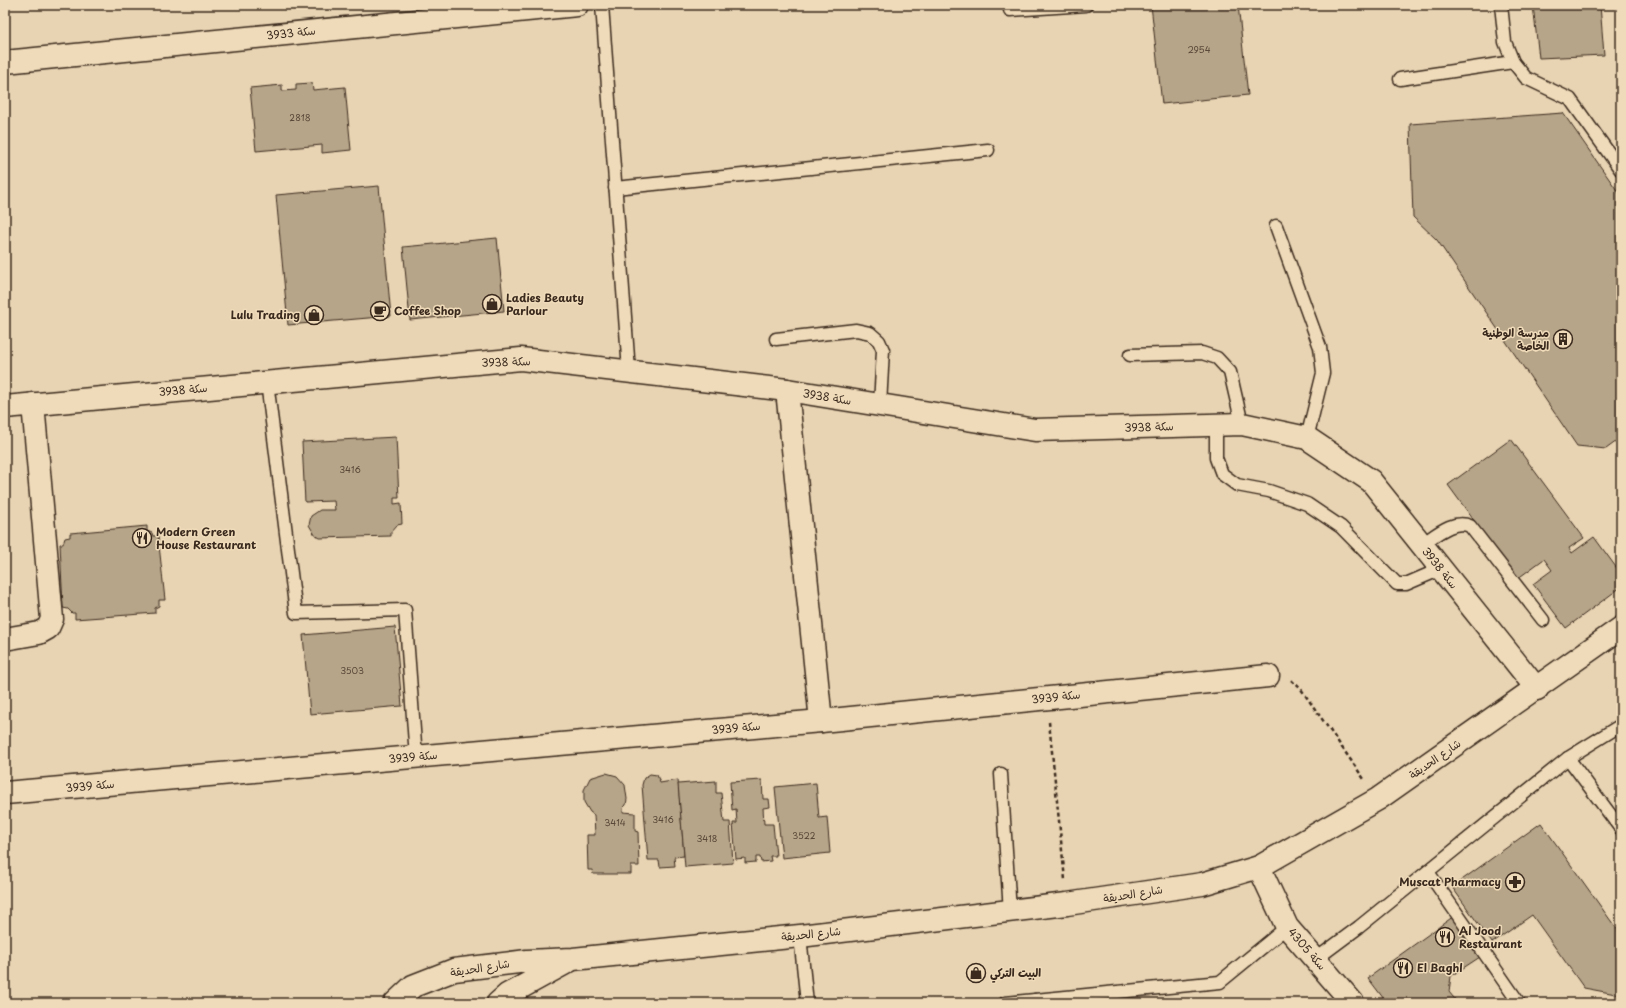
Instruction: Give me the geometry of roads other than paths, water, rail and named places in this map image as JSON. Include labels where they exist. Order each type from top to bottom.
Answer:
[{"type":"street","name":"سكة 3933","points":[[5,62],[577,5]]},
{"type":"street","name":"سكة 3938","points":[[5,407],[522,359],[786,390],[1035,430],[1242,424],[1306,438],[1371,481],[1537,688]]},
{"type":"street","points":[[786,390],[821,720]]},
{"type":"street","points":[[5,639],[39,633],[48,628],[52,619],[33,404]]},
{"type":"street","name":"شارع الحديقة","points":[[395,1003],[413,986],[454,970],[527,961],[573,958],[800,936],[1010,912],[1202,884],[1259,867],[1378,799],[1621,628]]},
{"type":"street","name":"سكة 3939","points":[[5,793],[821,720],[1268,676]]},
{"type":"street","name":"سكة 4305","points":[[1259,867],[1287,927],[1316,959],[1350,1002]]},
{"type":"street","name":"شارع الحديقة","points":[[498,1003],[507,995],[573,958]]},
{"type":"lane","points":[[602,5],[629,371]]},
{"type":"lane","points":[[1010,10],[1086,5]]},
{"type":"lane","points":[[1501,5],[1505,42],[1513,62],[1526,78],[1570,99],[1621,170]]},
{"type":"lane","points":[[1400,79],[1513,62]]},
{"type":"lane","points":[[616,188],[988,150]]},
{"type":"lane","points":[[1276,226],[1320,347],[1323,373],[1306,438]]},
{"type":"lane","points":[[776,339],[856,330],[870,334],[879,341],[883,350],[880,405]]},
{"type":"lane","points":[[1130,355],[1202,354],[1217,358],[1230,372],[1242,424]]},
{"type":"lane","points":[[267,382],[296,613],[405,610],[416,757]]},
{"type":"lane","points":[[1216,425],[1216,458],[1222,474],[1237,485],[1269,490],[1307,504],[1341,527],[1397,584],[1406,584],[1441,569]]},
{"type":"lane","points":[[1422,544],[1456,524],[1463,523],[1470,526],[1543,620]]},
{"type":"lane","points":[[1316,959],[1428,872],[1568,758],[1621,725]]},
{"type":"lane","points":[[1568,758],[1621,829]]},
{"type":"lane","points":[[1001,774],[1010,912]]},
{"type":"lane","points":[[1428,872],[1519,1003]]},
{"type":"lane","points":[[1005,1003],[1036,1002],[1220,982],[1287,927]]},
{"type":"lane","points":[[800,936],[807,1003]]},
{"type":"place","name":"Ladies Beauty Parlour","points":[[492,304]]},
{"type":"place","name":"Coffee Shop","points":[[380,311]]},
{"type":"place","name":"Lulu Trading","points":[[314,315]]},
{"type":"place","name":"مدرسة الوطنية الخاصة","points":[[1563,339]]},
{"type":"place","name":"Modern Green House Restaurant","points":[[142,538]]},
{"type":"place","name":"Muscat Pharmacy","points":[[1515,882]]},
{"type":"place","name":"Al Jood Restaurant","points":[[1445,937]]},
{"type":"place","name":"El Baghl","points":[[1403,968]]},
{"type":"place","name":"البيت التركي","points":[[976,973]]}]
